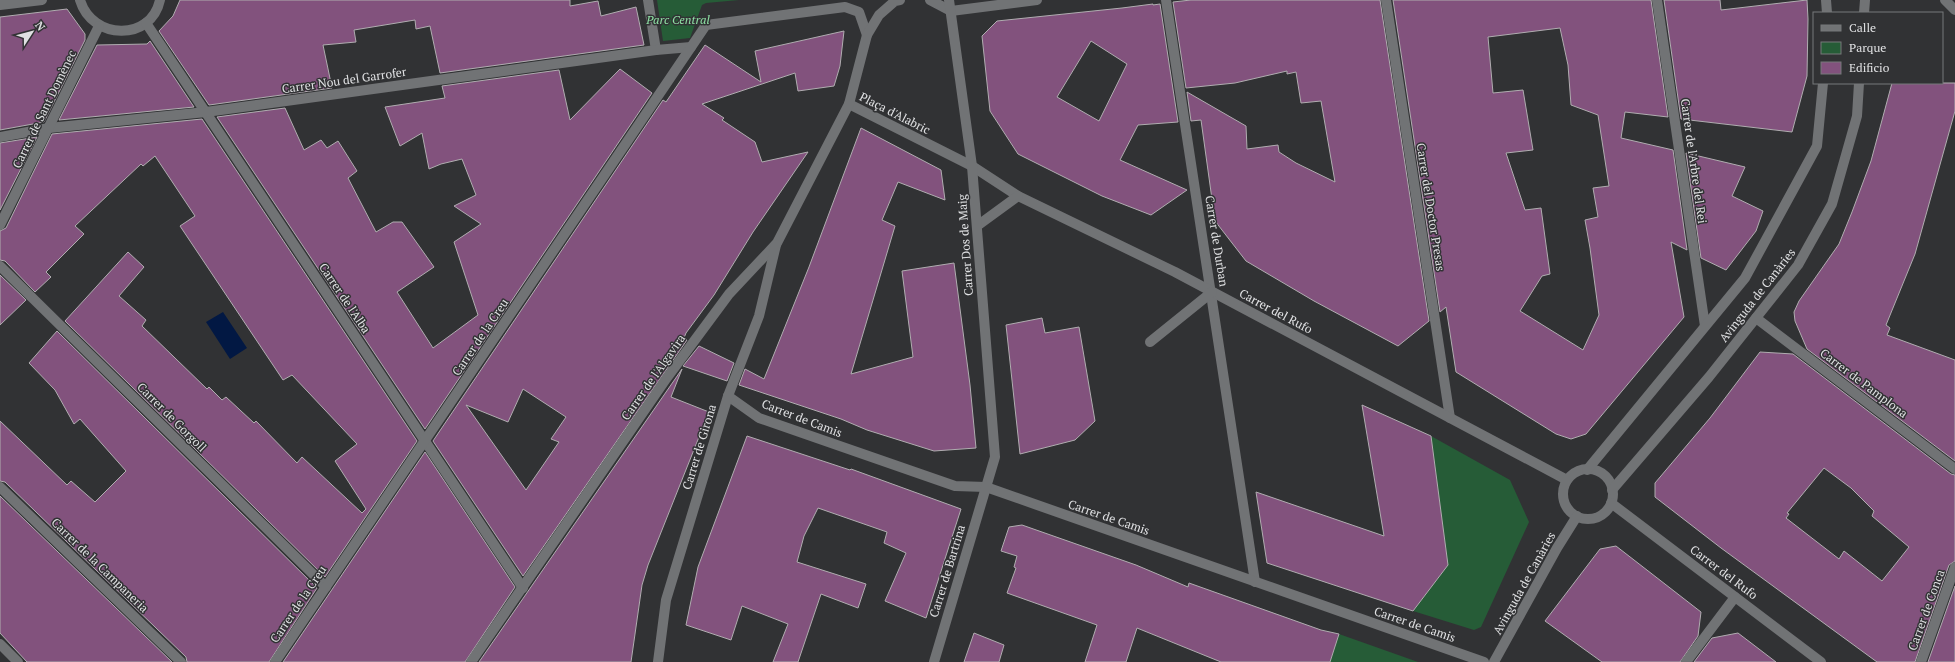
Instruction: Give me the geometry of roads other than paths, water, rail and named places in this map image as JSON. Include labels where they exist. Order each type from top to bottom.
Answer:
[{"type":"street","points":[[0,5],[42,0]]},
{"type":"street","points":[[80,0],[82,8],[89,18],[99,26],[111,30],[123,31],[135,29],[146,23],[154,14],[160,0]]},
{"type":"street","points":[[648,0],[656,50]]},
{"type":"street","name":"Plaça d'Alabric","points":[[900,0],[895,1],[879,15],[867,34],[849,104],[972,166]]},
{"type":"street","points":[[930,0],[951,11],[1037,0]]},
{"type":"street","name":"Carrer Dos de Maig","points":[[949,0],[972,166],[995,457],[986,487]]},
{"type":"street","name":"Carrer de Durban","points":[[1166,0],[1212,292],[1255,582]]},
{"type":"street","name":"Carrer del Doctor Presas","points":[[1386,0],[1450,418]]},
{"type":"street","name":"Carrer de l'Arbre del Rei","points":[[1657,0],[1705,326]]},
{"type":"street","points":[[1826,0],[1827,12]]},
{"type":"street","points":[[1864,12],[1865,0]]},
{"type":"street","points":[[1945,0],[1955,10]]},
{"type":"street","name":"Carrer de la Creu","points":[[275,662],[706,25],[845,7],[859,12],[867,34]]},
{"type":"street","name":"Carrer de l'Alba","points":[[146,23],[523,588]]},
{"type":"street","name":"Carrer de Sant Domènec","points":[[0,225],[99,26]]},
{"type":"street","name":"Carrer Nou del Garrofer","points":[[0,137],[49,128],[206,112],[656,50],[691,47]]},
{"type":"street","name":"Avinguda de Canàries","points":[[1587,470],[1745,278],[1817,146],[1823,84]]},
{"type":"street","name":"Avinguda de Canàries","points":[[1612,490],[1709,377],[1798,265],[1832,204],[1857,116],[1859,84]]},
{"type":"street","name":"Carrer de l'Algavira","points":[[471,662],[666,379],[729,294],[777,243],[849,104]]},
{"type":"street","name":"Carrer del Rufo","points":[[972,166],[1018,196],[1212,292],[1567,480]]},
{"type":"street","points":[[977,226],[1018,196]]},
{"type":"street","name":"Carrer de Girona","points":[[658,662],[666,600],[728,396],[759,316],[777,243]]},
{"type":"street","name":"Carrer de Gorgoll","points":[[0,266],[326,587]]},
{"type":"street","points":[[1150,342],[1212,292]]},
{"type":"street","name":"Carrer de Pamplona","points":[[1756,318],[1955,468]]},
{"type":"street","name":"Carrer de Camis","points":[[728,396],[760,418],[767,421],[955,486],[986,487],[1484,662]]},
{"type":"street","points":[[1587,470],[1598,471],[1606,477],[1612,490],[1611,504],[1605,512],[1598,517],[1587,519],[1576,516],[1570,511],[1564,500],[1563,492],[1567,480],[1576,472],[1587,470]]},
{"type":"street","name":"Carrer de la Campaneria","points":[[0,487],[181,662]]},
{"type":"street","name":"Carrer de Bartrina","points":[[934,662],[986,487]]},
{"type":"street","name":"Carrer del Rufo","points":[[1611,504],[1821,662]]},
{"type":"street","name":"Avinguda de Canàries","points":[[1494,662],[1576,516]]},
{"type":"street","name":"Carrer de Conca","points":[[1921,662],[1955,567]]},
{"type":"street","points":[[1686,662],[1735,597]]},
{"type":"street","points":[[0,644],[18,662]]},
{"type":"water","points":[[223,312],[247,348],[230,359],[206,322]]},
{"type":"park label","name":"Parc Central","points":[[678,19]]}]
